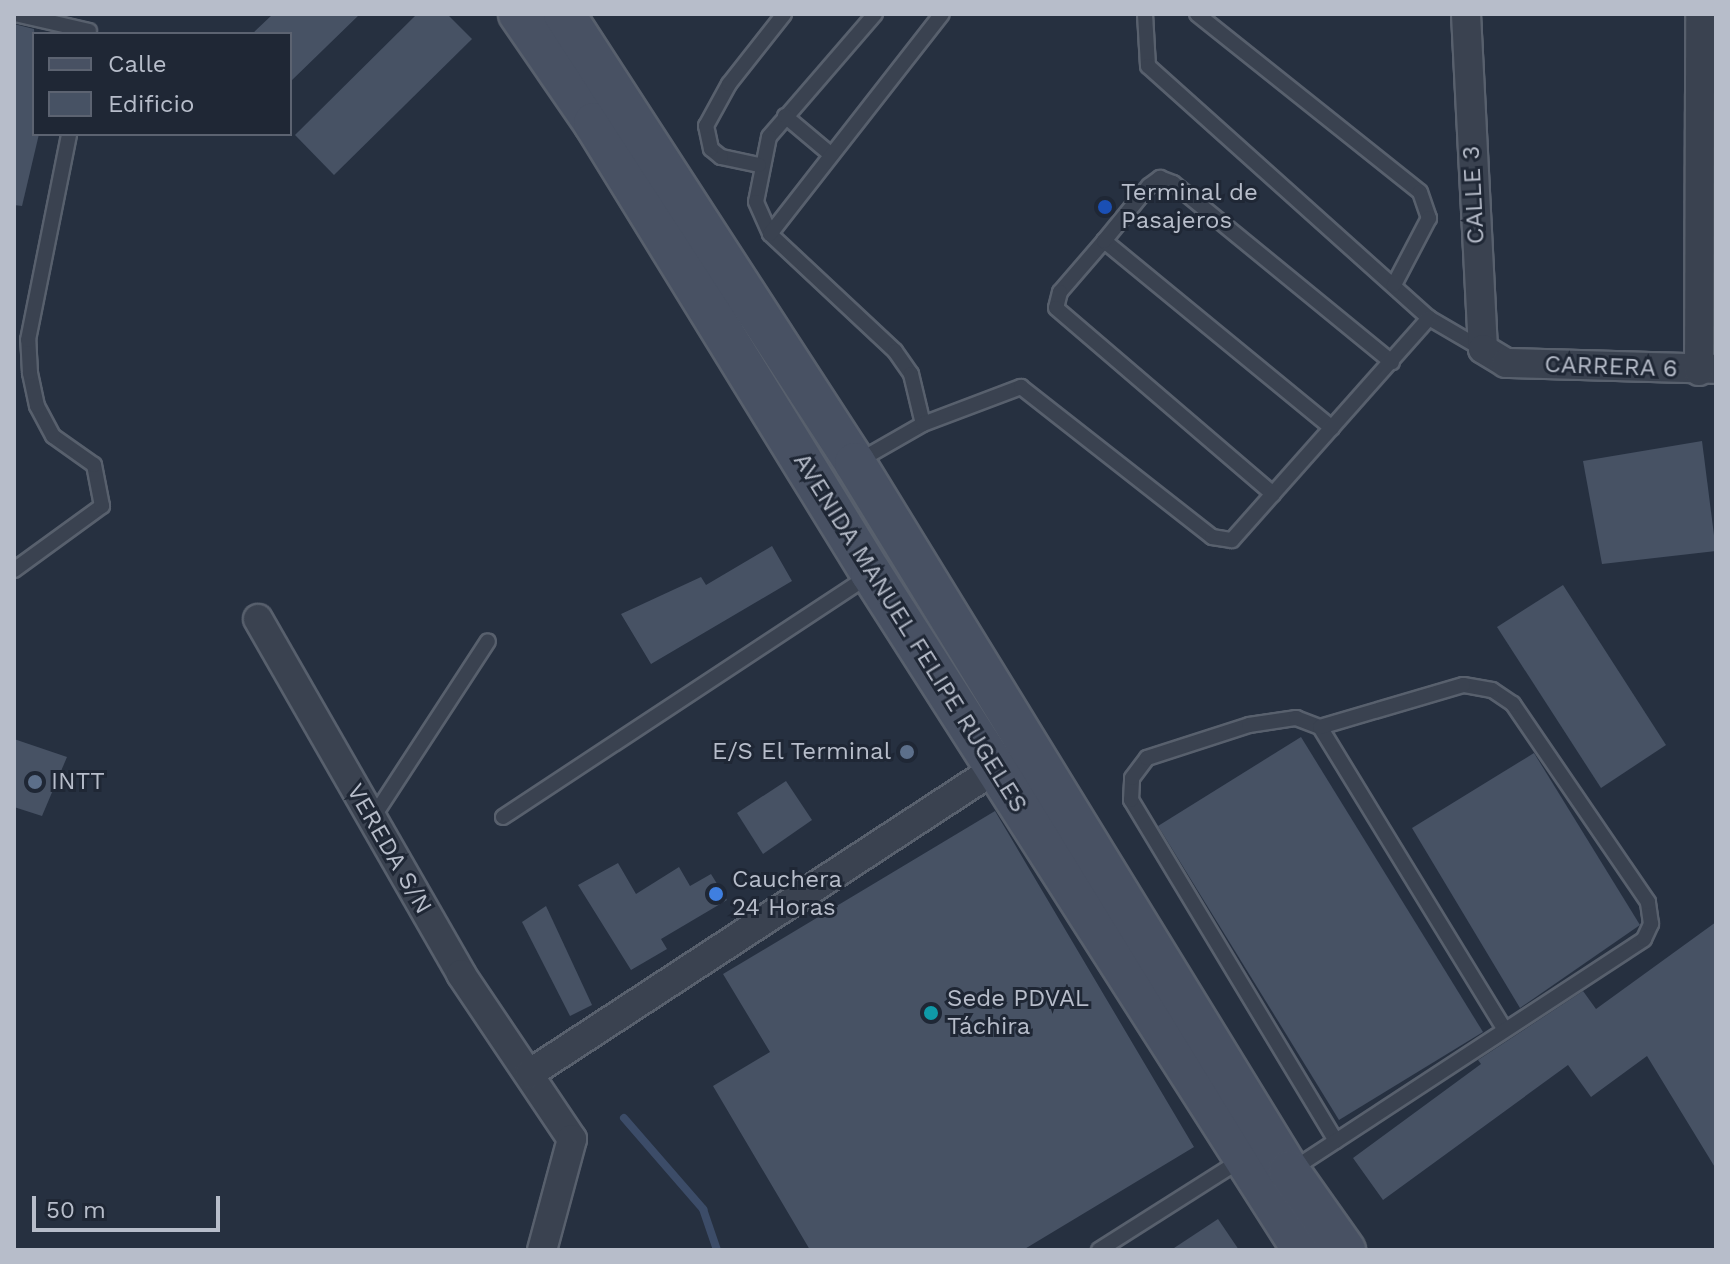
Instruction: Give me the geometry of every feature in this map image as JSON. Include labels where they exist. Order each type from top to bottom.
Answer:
[{"type":"street","name":"AVENIDA MANUEL FELIPE RUGELES","points":[[519,14],[594,123],[871,573],[1303,1250]]},
{"type":"street","name":"AVENIDA MANUEL FELIPE RUGELES","points":[[564,14],[855,463],[1289,1171],[1345,1250]]},
{"type":"street","name":"CALLE 3","points":[[1466,14],[1494,356]]},
{"type":"street","points":[[1700,14],[1708,370]]},
{"type":"street","name":"CARRERA 6","points":[[1494,356],[1708,370]]},
{"type":"street","name":"VEREDA S/N","points":[[258,619],[461,974],[572,1139],[542,1250]]},
{"type":"street","points":[[529,1074],[995,769]]},
{"type":"lane","points":[[15,14],[89,32],[92,14]]},
{"type":"lane","points":[[759,165],[721,157],[711,149],[706,126],[729,84],[784,14]]},
{"type":"lane","points":[[875,14],[785,116],[759,165],[756,202],[770,234],[895,351],[911,374],[923,424]]},
{"type":"lane","points":[[770,234],[829,153],[942,14]]},
{"type":"lane","points":[[1145,14],[1148,66],[1429,318],[1494,356]]},
{"type":"lane","points":[[1197,14],[1420,192],[1429,218],[1394,285]]},
{"type":"lane","points":[[785,116],[829,153]]},
{"type":"lane","points":[[14,570],[102,506],[94,465],[53,436],[37,406],[30,373],[28,340],[69,136]]},
{"type":"lane","points":[[1273,494],[1056,308],[1060,292],[1149,186],[1160,178],[1173,183],[1392,362]]},
{"type":"lane","points":[[1104,241],[1332,428]]},
{"type":"lane","points":[[855,463],[923,424],[1021,387],[1212,537],[1232,540],[1429,318]]},
{"type":"lane","points":[[503,817],[871,573]]},
{"type":"lane","points":[[372,819],[488,641]]},
{"type":"lane","points":[[1289,1171],[1336,1141],[1504,1029],[1644,939],[1651,924],[1648,902],[1513,704],[1492,690],[1463,685],[1320,727],[1296,718],[1249,725],[1147,758],[1132,778],[1131,800],[1336,1141]]},
{"type":"lane","points":[[1320,727],[1504,1029]]},
{"type":"lane","points":[[1099,1250],[1244,1158]]},
{"type":"building","points":[[273,14],[360,14],[292,80],[292,32],[254,32]]},
{"type":"building","points":[[417,14],[447,14],[472,39],[334,175],[295,135]]},
{"type":"building","points":[[14,24],[34,29],[32,136],[39,136],[22,206],[14,205]]},
{"type":"building","points":[[1702,441],[1716,551],[1602,564],[1583,461]]},
{"type":"building","points":[[772,546],[792,581],[651,664],[621,614],[701,577],[706,585]]},
{"type":"building","points":[[1563,585],[1666,745],[1601,788],[1497,627]]},
{"type":"building","points":[[1301,737],[1483,1032],[1339,1120],[1158,826]]},
{"type":"building","name":"INTT","points":[[14,739],[67,757],[42,816],[14,807]]},
{"type":"building","points":[[1534,753],[1640,925],[1520,1008],[1412,828]]},
{"type":"building","points":[[786,781],[812,820],[763,854],[737,813]]},
{"type":"building","name":"Sede PDVAL Táchira","points":[[995,811],[1194,1147],[1023,1250],[810,1250],[713,1086],[770,1052],[723,974]]},
{"type":"building","points":[[618,863],[636,894],[679,867],[690,886],[711,874],[727,900],[661,939],[667,949],[631,970],[578,885]]},
{"type":"building","points":[[546,906],[592,1005],[570,1016],[522,922]]},
{"type":"building","points":[[1716,922],[1716,1169],[1647,1056],[1591,1097],[1568,1065],[1383,1200],[1353,1158],[1481,1064],[1478,1060],[1583,991],[1596,1009]]},
{"type":"building","points":[[1218,1219],[1239,1250],[1171,1250]]},
{"type":"waterway","points":[[624,1118],[703,1209],[717,1250]]},
{"type":"place","name":"Terminal de Pasajeros","points":[[1105,207]]},
{"type":"place","name":"E/S El Terminal","points":[[907,752]]},
{"type":"place","name":"INTT","points":[[35,782]]},
{"type":"place","name":"Cauchera 24 Horas","points":[[716,894]]},
{"type":"place","name":"Sede PDVAL Táchira","points":[[931,1013]]}]
